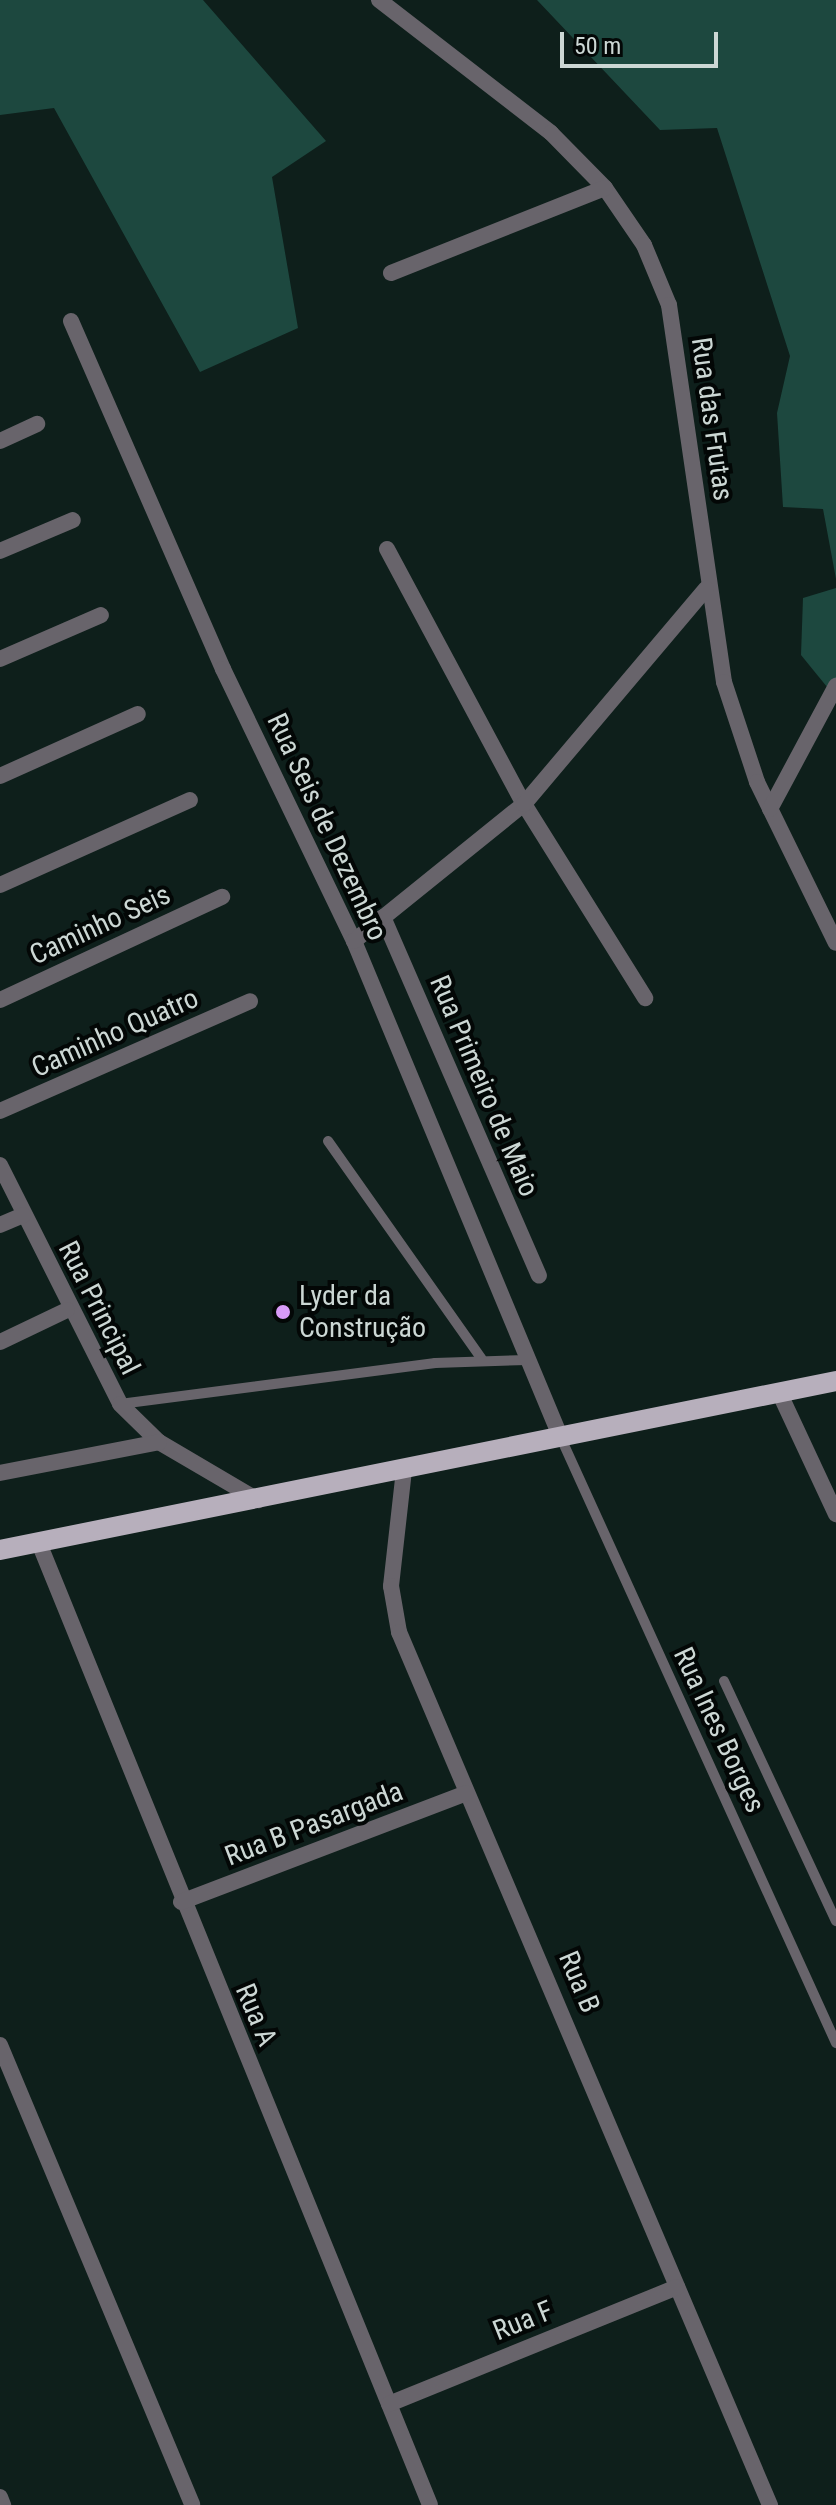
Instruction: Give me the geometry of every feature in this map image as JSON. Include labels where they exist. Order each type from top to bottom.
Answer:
[{"type":"main road","points":[[0,1550],[263,1502],[560,1436],[836,1381]]},
{"type":"street","name":"Rua das Frutas","points":[[379,0],[460,55],[605,188],[644,245],[669,305],[706,589],[724,682],[770,809],[836,943]]},
{"type":"street","points":[[391,273],[605,188]]},
{"type":"street","name":"Rua Seis de Dezembro","points":[[71,321],[223,669],[354,941],[560,1436]]},
{"type":"street","points":[[0,441],[37,424]]},
{"type":"street","points":[[0,551],[73,520]]},
{"type":"street","points":[[387,549],[524,804],[645,998]]},
{"type":"street","points":[[354,941],[524,804],[706,589]]},
{"type":"street","points":[[0,659],[101,615]]},
{"type":"street","points":[[770,809],[836,686]]},
{"type":"street","points":[[0,776],[138,714]]},
{"type":"street","points":[[0,885],[190,800]]},
{"type":"street","name":"Caminho Seis","points":[[0,1000],[222,897]]},
{"type":"street","name":"Rua Primeiro de Maio","points":[[383,917],[539,1276]]},
{"type":"street","name":"Caminho Quatro","points":[[0,1111],[250,1001]]},
{"type":"street","name":"Rua Principal","points":[[0,1165],[67,1310],[120,1404],[159,1442],[263,1502]]},
{"type":"street","points":[[0,1225],[23,1215]]},
{"type":"street","points":[[0,1342],[67,1310]]},
{"type":"street","points":[[779,1392],[836,1514]]},
{"type":"street","points":[[0,1473],[159,1442]]},
{"type":"street","name":"Rua B","points":[[404,1470],[391,1586],[399,1632],[770,2505]]},
{"type":"street","name":"Rua A","points":[[39,1543],[181,1902],[430,2505]]},
{"type":"street","name":"Rua B Pasargada","points":[[181,1902],[466,1793]]},
{"type":"street","points":[[0,2045],[192,2505]]},
{"type":"street","name":"Rua F","points":[[389,2404],[677,2287]]},
{"type":"street","points":[[0,2497],[3,2505]]},
{"type":"lane","points":[[328,1141],[481,1358]]},
{"type":"lane","points":[[120,1404],[481,1358],[527,1360]]},
{"type":"lane","name":"Rua Ines Borges","points":[[560,1436],[836,2043]]},
{"type":"lane","points":[[724,1681],[836,1921]]},
{"type":"green space","points":[[0,0],[203,0],[326,141],[272,177],[298,328],[200,372],[54,108],[0,115]]},
{"type":"green space","points":[[537,0],[836,0],[836,579],[823,509],[783,507],[777,413],[790,356],[717,128],[660,130]]},
{"type":"green space","points":[[836,588],[836,698],[801,655],[803,598]]},
{"type":"place","name":"Lyder da Construção","points":[[283,1312]]}]
